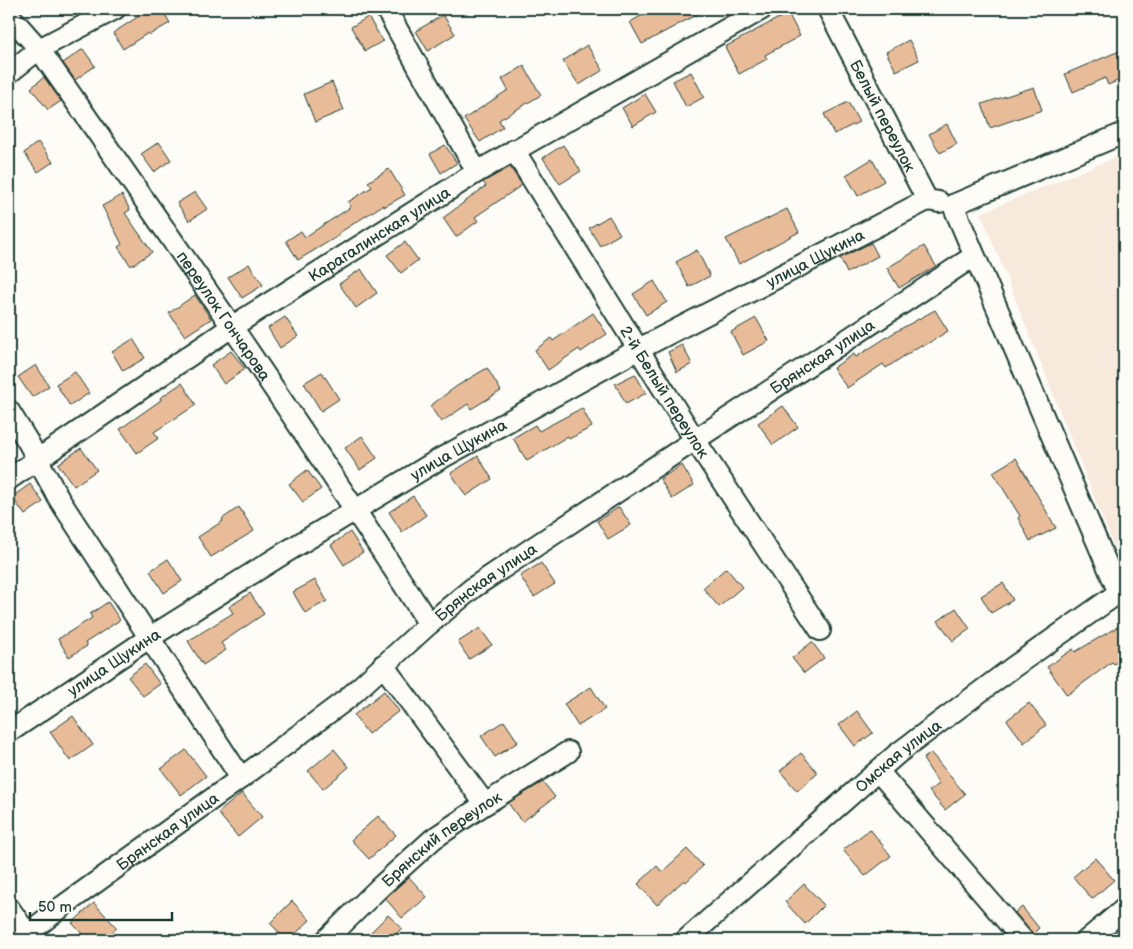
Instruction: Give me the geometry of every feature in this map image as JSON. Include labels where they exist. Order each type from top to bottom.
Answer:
[{"type":"street","points":[[9,73],[40,49],[115,9]]},
{"type":"street","points":[[386,9],[477,172]]},
{"type":"street","name":"Карагалинская улица","points":[[9,479],[233,326],[477,172],[762,9]]},
{"type":"street","name":"Белый переулок","points":[[828,9],[927,200]]},
{"type":"street","name":"переулок Гончарова","points":[[9,15],[40,49],[233,326],[357,511],[429,624]]},
{"type":"street","points":[[927,200],[953,205],[1124,133]]},
{"type":"street","name":"2-й Белый переулок","points":[[514,150],[694,440],[820,630]]},
{"type":"street","name":"улица Щукина","points":[[9,732],[149,638],[438,460],[639,349],[927,200]]},
{"type":"street","points":[[953,205],[1122,591]]},
{"type":"street","name":"Брянская улица","points":[[23,937],[347,698],[429,624],[474,587],[974,256]]},
{"type":"street","points":[[9,411],[28,442],[58,499],[240,778]]},
{"type":"street","name":"Омская улица","points":[[686,940],[897,754],[1012,668],[1122,591]]},
{"type":"street","points":[[383,665],[485,804]]},
{"type":"street","name":"Брянский переулок","points":[[326,940],[379,888],[433,840],[485,804],[568,752]]},
{"type":"street","points":[[878,771],[1023,940]]},
{"type":"street","points":[[9,908],[23,937]]},
{"type":"street","points":[[1087,940],[1124,909]]},
{"type":"shaded area","points":[[1124,154],[1124,572],[981,213]]},
{"type":"building","points":[[146,9],[162,9],[170,23],[149,35],[148,33],[123,49],[113,33],[139,16],[137,14]]},
{"type":"building","points":[[661,9],[707,9],[642,44],[630,22],[650,11],[652,14]]},
{"type":"building","points":[[788,13],[800,36],[765,55],[767,59],[739,74],[725,47]]},
{"type":"building","points":[[443,15],[455,34],[428,51],[416,31]]},
{"type":"building","points":[[368,17],[383,41],[365,51],[351,27]]},
{"type":"building","points":[[909,40],[919,60],[896,71],[886,52]]},
{"type":"building","points":[[587,45],[603,70],[579,85],[563,61]]},
{"type":"building","points":[[83,49],[95,66],[75,80],[63,63]]},
{"type":"building","points":[[1124,49],[1124,78],[1108,85],[1105,78],[1073,92],[1065,74]]},
{"type":"building","points":[[524,66],[541,95],[499,120],[503,127],[480,142],[464,119],[508,90],[502,79]]},
{"type":"building","points":[[691,72],[704,97],[686,107],[673,81]]},
{"type":"building","points":[[44,77],[61,101],[48,110],[31,88]]},
{"type":"building","points":[[332,82],[344,110],[315,122],[304,94]]},
{"type":"building","points":[[1034,87],[1042,110],[990,128],[982,104]]},
{"type":"building","points":[[645,94],[656,112],[633,126],[622,108]]},
{"type":"building","points":[[848,102],[859,122],[834,134],[824,114]]},
{"type":"building","points":[[947,124],[957,144],[940,153],[929,134]]},
{"type":"building","points":[[38,142],[53,162],[38,172],[24,153]]},
{"type":"building","points":[[159,142],[171,160],[154,172],[141,154]]},
{"type":"building","points":[[445,145],[457,163],[441,173],[430,154]]},
{"type":"building","points":[[563,145],[581,171],[560,184],[543,158]]},
{"type":"building","points":[[872,159],[884,181],[858,196],[846,175]]},
{"type":"building","points":[[510,167],[522,185],[475,217],[478,221],[456,237],[443,218],[486,186],[483,182]]},
{"type":"building","points":[[389,169],[405,195],[384,207],[383,205],[339,233],[340,235],[298,260],[286,241],[301,231],[305,237],[351,207],[348,202],[372,187],[368,182]]},
{"type":"building","points":[[195,192],[207,209],[189,221],[177,203]]},
{"type":"building","points":[[122,195],[130,210],[125,213],[152,252],[131,266],[118,247],[122,244],[102,206]]},
{"type":"building","points":[[787,209],[799,232],[739,264],[726,239]]},
{"type":"building","points":[[609,216],[620,234],[600,246],[589,228]]},
{"type":"building","points":[[405,242],[418,260],[401,273],[387,255]]},
{"type":"building","points":[[871,243],[878,256],[847,273],[840,258]]},
{"type":"building","points":[[924,246],[936,266],[899,288],[887,268]]},
{"type":"building","points":[[697,250],[710,276],[689,287],[676,262]]},
{"type":"building","points":[[249,264],[263,285],[242,298],[228,277]]},
{"type":"building","points":[[361,269],[377,293],[356,308],[339,284]]},
{"type":"building","points":[[654,281],[667,302],[646,315],[633,294]]},
{"type":"building","points":[[195,295],[211,319],[185,336],[169,313]]},
{"type":"building","points":[[935,310],[948,331],[922,347],[921,345],[886,368],[883,364],[847,388],[833,368],[854,354],[856,357],[895,332]]},
{"type":"building","points":[[593,313],[607,334],[581,352],[579,349],[548,370],[535,350],[551,338],[553,341]]},
{"type":"building","points":[[285,317],[298,336],[280,348],[268,328]]},
{"type":"building","points":[[756,318],[769,341],[743,355],[731,332]]},
{"type":"building","points":[[133,339],[145,358],[123,371],[112,352]]},
{"type":"building","points":[[682,345],[692,364],[677,372],[668,352]]},
{"type":"building","points":[[231,351],[245,369],[224,384],[211,365]]},
{"type":"building","points":[[36,365],[49,386],[32,397],[18,377]]},
{"type":"building","points":[[487,368],[501,391],[471,409],[468,404],[441,422],[430,406],[457,386]]},
{"type":"building","points":[[75,372],[89,393],[70,406],[56,384]]},
{"type":"building","points":[[322,372],[339,399],[321,411],[304,383]]},
{"type":"building","points":[[635,374],[646,393],[626,404],[615,384]]},
{"type":"building","points":[[182,383],[196,405],[154,432],[159,438],[137,453],[120,429]]},
{"type":"building","points":[[783,406],[798,427],[773,445],[758,423]]},
{"type":"building","points":[[582,408],[592,427],[569,439],[568,436],[527,461],[513,438],[535,425],[539,431]]},
{"type":"building","points":[[362,436],[377,458],[360,470],[345,448]]},
{"type":"building","points":[[81,448],[97,470],[74,486],[58,464]]},
{"type":"building","points":[[478,456],[492,479],[466,496],[451,473]]},
{"type":"building","points":[[1016,458],[1056,528],[1030,541],[1018,518],[1020,516],[993,472]]},
{"type":"building","points":[[682,465],[694,485],[672,499],[660,479]]},
{"type":"building","points":[[307,470],[321,489],[303,502],[289,484]]},
{"type":"building","points":[[30,484],[43,502],[25,515],[12,497]]},
{"type":"building","points":[[413,496],[426,515],[402,532],[389,512]]},
{"type":"building","points":[[239,507],[254,531],[211,557],[198,537],[223,521],[222,519]]},
{"type":"building","points":[[619,507],[631,525],[608,539],[597,521]]},
{"type":"building","points":[[350,532],[363,552],[344,565],[331,545]]},
{"type":"building","points":[[168,559],[182,581],[164,593],[150,571]]},
{"type":"building","points":[[541,563],[555,584],[534,597],[520,576]]},
{"type":"building","points":[[726,568],[742,587],[719,607],[703,588]]},
{"type":"building","points":[[315,580],[327,601],[305,613],[293,592]]},
{"type":"building","points":[[1003,583],[1013,600],[991,613],[981,596]]},
{"type":"building","points":[[250,593],[264,614],[221,643],[226,650],[203,665],[188,641],[233,613],[229,607]]},
{"type":"building","points":[[108,602],[120,620],[85,643],[87,646],[69,657],[58,639],[92,618],[90,614]]},
{"type":"building","points":[[956,608],[970,629],[953,641],[938,621]]},
{"type":"building","points":[[1124,623],[1124,657],[1114,664],[1112,662],[1067,695],[1047,667],[1073,649],[1075,652]]},
{"type":"building","points":[[480,628],[492,645],[469,659],[458,642]]},
{"type":"building","points":[[812,642],[824,658],[804,673],[792,658]]},
{"type":"building","points":[[145,664],[160,684],[143,696],[128,677]]},
{"type":"building","points":[[591,687],[605,709],[578,726],[564,704]]},
{"type":"building","points":[[384,691],[399,711],[368,734],[354,715]]},
{"type":"building","points":[[1029,703],[1046,725],[1024,743],[1007,720]]},
{"type":"building","points":[[857,711],[873,733],[855,746],[839,725]]},
{"type":"building","points":[[73,716],[93,745],[70,761],[50,732]]},
{"type":"building","points":[[504,721],[518,742],[495,757],[481,736]]},
{"type":"building","points":[[334,749],[349,767],[323,789],[308,771]]},
{"type":"building","points":[[186,750],[206,776],[181,795],[161,769]]},
{"type":"building","points":[[801,753],[818,773],[797,791],[780,771]]},
{"type":"building","points":[[931,753],[965,794],[945,810],[929,791],[939,784],[923,759]]},
{"type":"building","points":[[543,782],[555,797],[522,822],[508,803]]},
{"type":"building","points":[[242,793],[262,817],[238,837],[218,813]]},
{"type":"building","points":[[378,816],[396,835],[369,859],[351,840]]},
{"type":"building","points":[[870,829],[891,856],[865,876],[843,850]]},
{"type":"building","points":[[687,849],[703,866],[686,882],[684,880],[657,905],[638,884],[657,866],[662,872]]},
{"type":"building","points":[[1095,858],[1114,880],[1092,899],[1073,877]]},
{"type":"building","points":[[409,877],[427,897],[402,918],[385,898]]},
{"type":"building","points":[[804,884],[824,905],[805,924],[785,902]]},
{"type":"building","points":[[292,901],[310,920],[289,940],[286,940],[270,923]]},
{"type":"building","points":[[94,903],[117,928],[104,940],[88,940],[72,923]]},
{"type":"building","points":[[1022,907],[1039,928],[1033,934],[1015,913]]},
{"type":"building","points":[[388,915],[402,928],[390,940],[363,940]]}]
